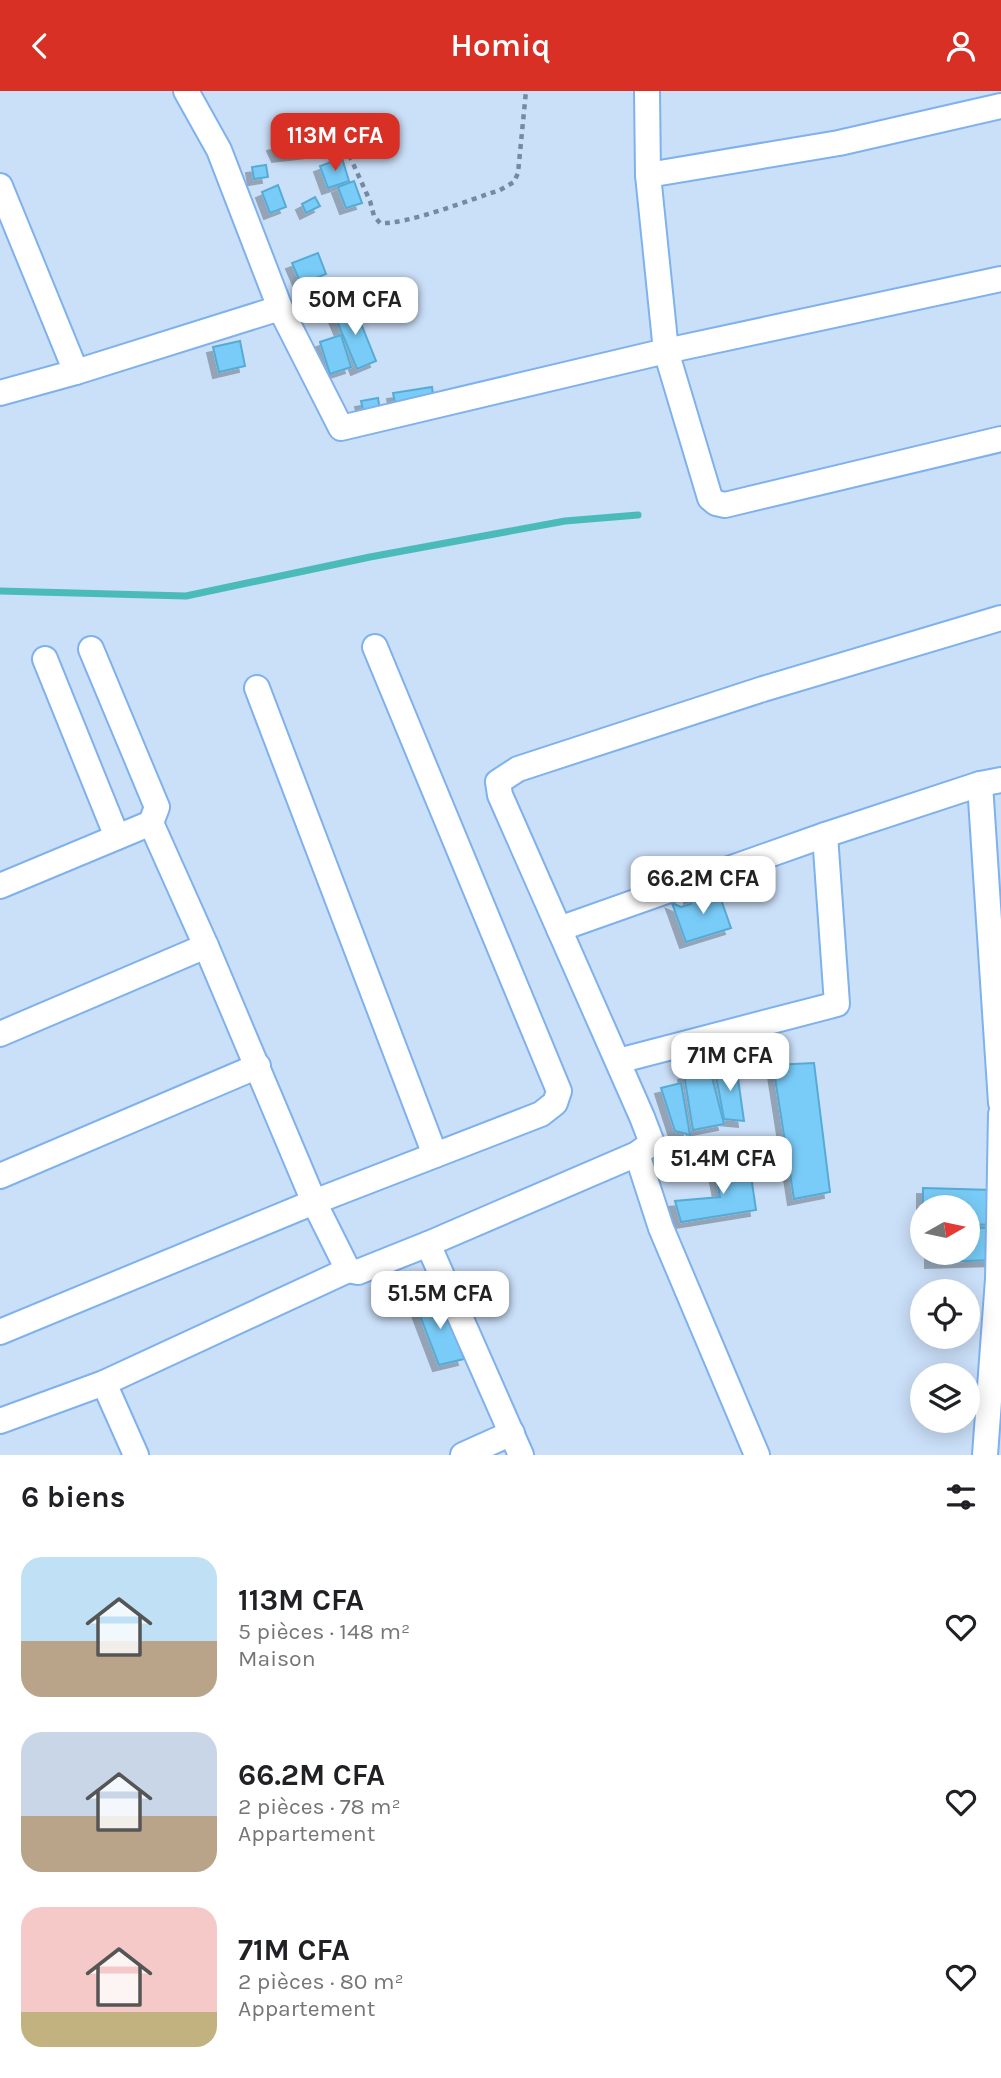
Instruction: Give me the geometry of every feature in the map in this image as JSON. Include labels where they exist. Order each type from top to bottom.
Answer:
[{"type":"street","points":[[186,91],[219,150],[280,308],[341,428],[666,351],[1001,279]]},
{"type":"street","points":[[647,91],[648,175],[666,351],[709,498],[725,505],[1001,439]]},
{"type":"street","points":[[648,175],[839,143],[1001,106]]},
{"type":"street","points":[[0,186],[76,372]]},
{"type":"street","points":[[0,393],[280,308]]},
{"type":"street","points":[[0,1421],[104,1383],[348,1270],[358,1272],[428,1244],[637,1154],[652,1143],[500,795],[498,782],[518,769],[750,693],[1001,618]]},
{"type":"street","points":[[0,1332],[314,1202],[541,1114],[555,1103],[559,1091],[375,646]]},
{"type":"street","points":[[91,649],[157,807],[151,823],[258,1066],[314,1202],[348,1270]]},
{"type":"street","points":[[45,659],[117,837]]},
{"type":"street","points":[[257,688],[435,1154]]},
{"type":"street","points":[[559,929],[825,835],[990,782],[1001,1103]]},
{"type":"street","points":[[0,886],[151,823]]},
{"type":"street","points":[[618,1061],[837,1004],[825,835]]},
{"type":"street","points":[[0,1034],[206,946]]},
{"type":"street","points":[[0,1176],[258,1066]]},
{"type":"street","points":[[985,1455],[999,1279],[1001,1114]]},
{"type":"street","points":[[637,1154],[661,1228],[757,1455]]},
{"type":"street","points":[[428,1244],[517,1444],[463,1455]]},
{"type":"street","points":[[104,1383],[136,1455]]},
{"type":"path","points":[[341,137],[374,216],[380,223],[407,219],[500,190],[514,182],[518,173],[526,91]]},
{"type":"building","points":[[310,136],[313,152],[278,156],[273,145]]},
{"type":"building","points":[[342,158],[349,181],[328,188],[320,166]]},
{"type":"building","points":[[266,165],[268,177],[254,179],[252,167]]},
{"type":"building","points":[[354,181],[362,203],[346,208],[338,187]]},
{"type":"building","points":[[278,185],[286,207],[270,213],[262,192]]},
{"type":"building","points":[[315,197],[320,206],[306,213],[302,204]]},
{"type":"building","points":[[318,253],[326,274],[301,284],[292,263]]},
{"type":"building","points":[[354,306],[376,361],[357,369],[334,314]]},
{"type":"building","points":[[341,335],[351,367],[330,374],[320,342]]},
{"type":"building","points":[[240,341],[245,366],[219,372],[213,347]]},
{"type":"building","points":[[432,387],[434,402],[396,408],[393,393]]},
{"type":"building","points":[[378,398],[380,411],[364,414],[361,401]]},
{"type":"building","points":[[717,888],[731,928],[686,942],[672,903],[681,907],[691,904],[690,897]]},
{"type":"building","points":[[814,1063],[830,1192],[794,1199],[773,1065]]},
{"type":"building","points":[[736,1065],[744,1121],[724,1119],[715,1070]]},
{"type":"building","points":[[710,1070],[724,1124],[693,1130],[684,1074]]},
{"type":"building","points":[[681,1083],[690,1135],[675,1131],[661,1088]]},
{"type":"building","points":[[749,1162],[756,1210],[681,1222],[675,1201],[720,1197],[714,1167],[748,1166]]},
{"type":"building","points":[[923,1188],[993,1190],[994,1225],[980,1224],[980,1195],[923,1195]]},
{"type":"building","points":[[980,1228],[992,1228],[998,1260],[980,1261]]},
{"type":"building","points":[[442,1298],[464,1359],[439,1365],[416,1305]]},
{"type":"waterway","points":[[0,591],[186,596],[370,557],[565,521],[638,515]]}]
